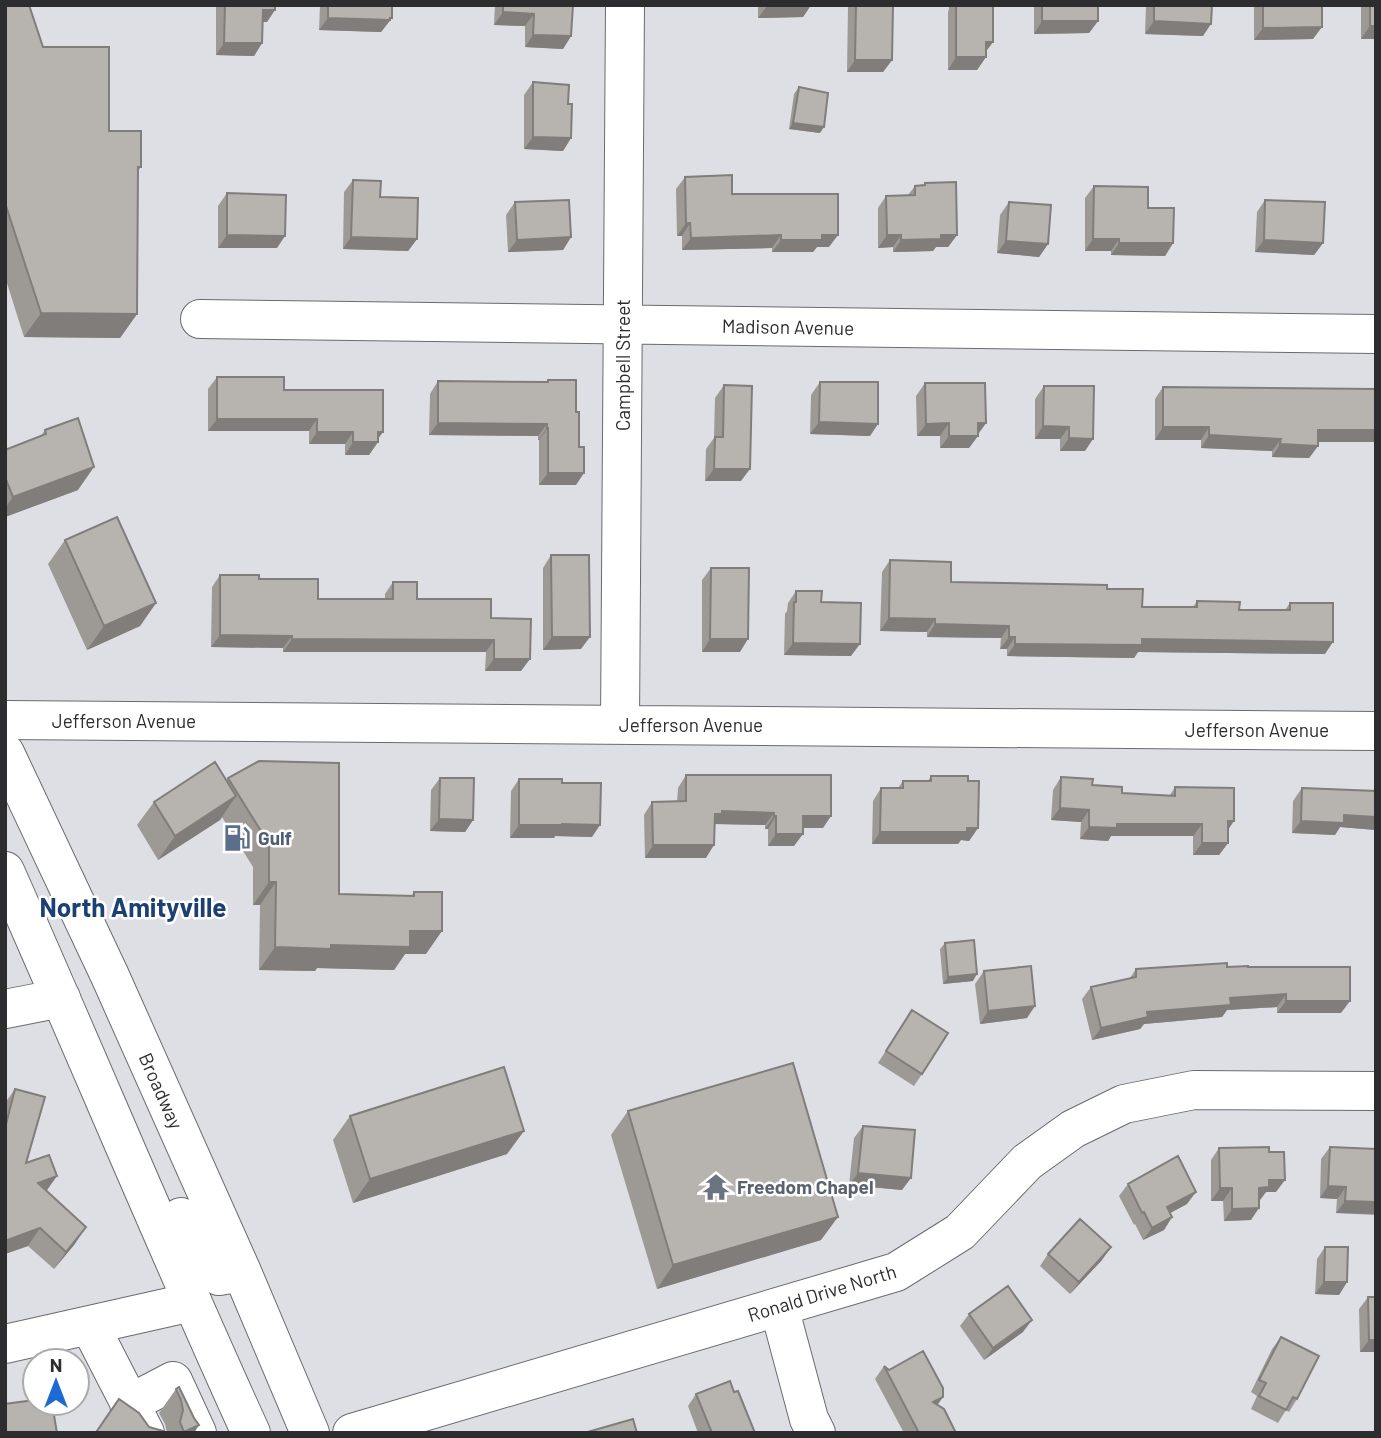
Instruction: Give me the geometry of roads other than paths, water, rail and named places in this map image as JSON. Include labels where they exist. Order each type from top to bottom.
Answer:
[{"type":"street","name":"Campbell Street","points":[[620,724],[625,5]]},
{"type":"street","name":"Madison Avenue","points":[[200,318],[1376,334]]},
{"type":"street","name":"Jefferson Avenue","points":[[5,720],[1376,730]]},
{"type":"street","name":"Broadway","points":[[5,753],[110,976],[242,1272],[310,1433]]},
{"type":"street","points":[[5,872],[251,1433]]},
{"type":"street","points":[[5,1009],[61,998]]},
{"type":"street","name":"Ronald Drive North","points":[[352,1433],[897,1272],[960,1232],[1027,1162],[1073,1129],[1124,1104],[1194,1090],[1376,1091]]},
{"type":"street","points":[[107,1103],[130,1111],[144,1130],[197,1255],[219,1276],[242,1272]]},
{"type":"street","points":[[5,1344],[192,1302],[221,1308],[230,1312],[237,1320],[288,1433]]},
{"type":"street","points":[[779,1307],[809,1419],[816,1433]]},
{"type":"street","points":[[90,1326],[164,1424]]},
{"type":"street","points":[[164,1424],[173,1381],[218,1360]]},
{"type":"place","name":"Gulf","points":[[237,838]]},
{"type":"place","name":"Freedom Chapel","points":[[716,1187]]},
{"type":"district","name":"North Amityville","points":[[133,908]]}]
